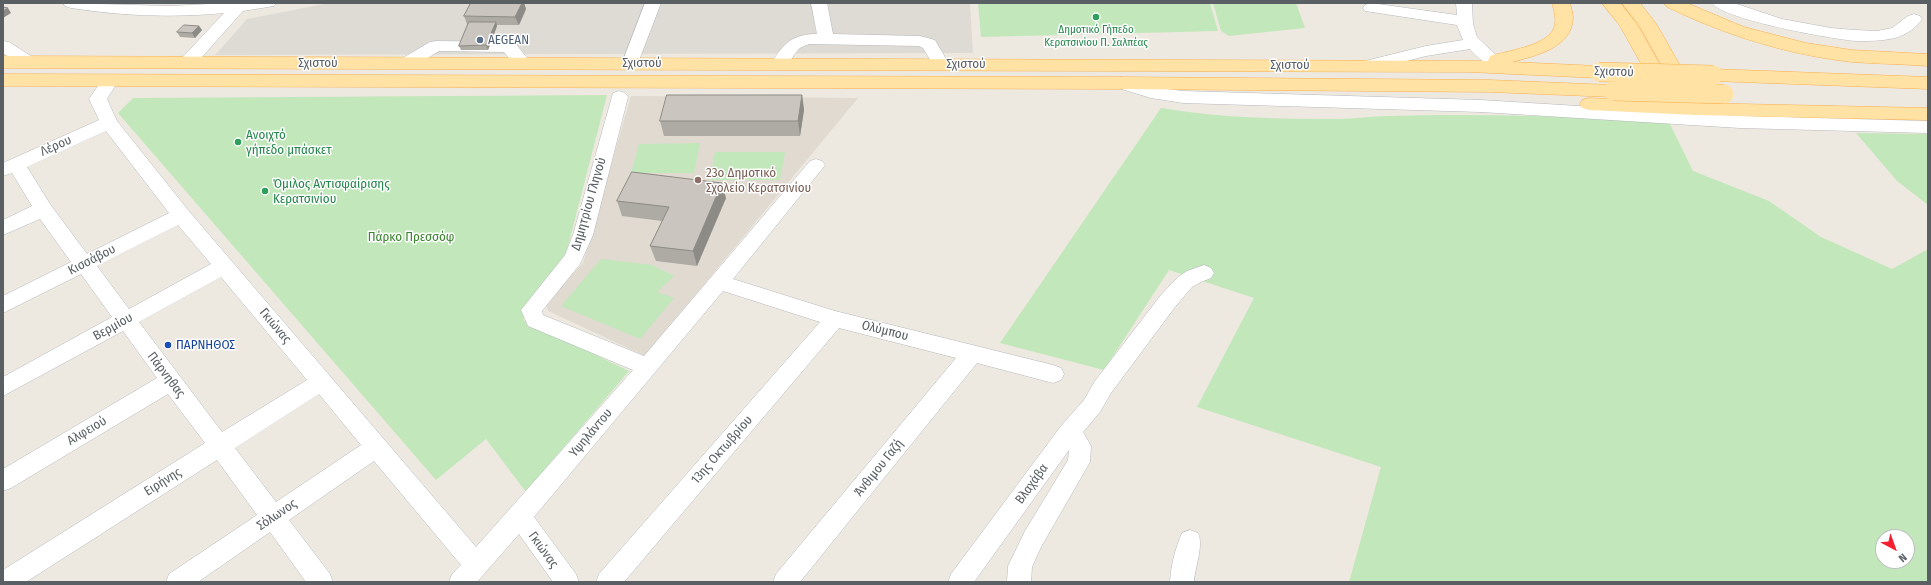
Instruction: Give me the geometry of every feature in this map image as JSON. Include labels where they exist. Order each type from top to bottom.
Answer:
[{"type":"main road","points":[[1469,66],[1533,51],[1556,38],[1562,30],[1565,22],[1565,12],[1561,3]]},
{"type":"main road","points":[[1611,3],[1628,24],[1674,107]]},
{"type":"main road","points":[[1631,3],[1648,25],[1695,109]]},
{"type":"main road","points":[[1673,3],[1700,17],[1727,27],[1805,49],[1854,56],[1928,60]]},
{"type":"main road","name":"Σχιστού","points":[[3,62],[1469,66],[1928,83]]},
{"type":"main road","name":"Σχιστού","points":[[3,80],[1121,83],[1490,86],[1928,102]]},
{"type":"main road","points":[[1359,86],[1403,96],[1695,109],[1928,114]]},
{"type":"street","points":[[71,3],[127,11],[191,7],[237,8],[268,3]]},
{"type":"street","points":[[630,63],[653,3]]},
{"type":"street","points":[[819,3],[826,39]]},
{"type":"street","points":[[1464,3],[1465,30],[1472,44],[1494,61]]},
{"type":"street","points":[[1720,3],[1756,17],[1831,32],[1868,35],[1894,33],[1914,19]]},
{"type":"street","points":[[187,63],[237,8]]},
{"type":"street","points":[[1371,8],[1465,21]]},
{"type":"street","points":[[779,64],[793,45],[798,41],[807,38],[925,42],[929,44],[941,64]]},
{"type":"street","points":[[1367,66],[1426,52],[1472,44]]},
{"type":"street","points":[[3,46],[28,62]]},
{"type":"street","name":"Γκιώνας","points":[[111,80],[98,99],[108,123],[181,215],[476,565]]},
{"type":"street","points":[[1121,83],[1151,92],[1183,97],[1481,106],[1740,122],[1928,127]]},
{"type":"street","name":"Δημητρίου Γληνού","points":[[619,97],[582,235],[573,259],[531,310],[535,320],[648,367]]},
{"type":"street","name":"Λέρου","points":[[9,167],[108,123]]},
{"type":"street","name":"Υψηλάντου","points":[[461,582],[520,517],[648,367],[816,165]]},
{"type":"street","name":"Πάρνηθας","points":[[9,167],[43,209],[322,582]]},
{"type":"street","points":[[3,228],[43,209]]},
{"type":"street","name":"Κισσάβου","points":[[3,305],[181,215]]},
{"type":"street","name":"Βερμίου","points":[[3,387],[224,266]]},
{"type":"street","name":"Βλαχάβα","points":[[960,582],[1069,433],[1092,406],[1103,387],[1140,340],[1168,300],[1185,282],[1194,276],[1204,274]]},
{"type":"street","name":"Ολύμπου","points":[[720,282],[836,319],[1053,374]]},
{"type":"street","name":"13ης Οκτωβρίου","points":[[608,582],[836,319]]},
{"type":"street","name":"Άνθιμου Γαζή","points":[[785,582],[972,353]]},
{"type":"street","name":"Αλφειού","points":[[3,481],[171,381]]},
{"type":"street","name":"Ειρήνης","points":[[5,582],[322,381]]},
{"type":"street","points":[[1019,582],[1020,566],[1033,539],[1079,462],[1081,451],[1079,442],[1069,433]]},
{"type":"street","name":"Σόλωνος","points":[[178,582],[376,447]]},
{"type":"street","name":"Γκιώνας","points":[[520,517],[567,582]]},
{"type":"street","points":[[1182,582],[1183,567],[1190,541]]},
{"type":"shaded area","points":[[329,3],[970,3],[973,53],[215,55],[247,19]]},
{"type":"shaded area","name":"23o Δημοτικό Σχολείο Κερατσινίου","points":[[631,96],[858,98],[645,356],[548,311],[545,302],[583,263]]},
{"type":"green space","name":"Δημοτικό Γήπεδο Κερατσινίου Π. Σαλπέας","points":[[978,3],[1210,3],[1218,31],[981,37]]},
{"type":"green space","points":[[1213,3],[1296,3],[1305,28],[1229,36],[1221,31]]},
{"type":"green space","name":"Πάρκο Πρεσσόφ","points":[[607,95],[566,254],[523,320],[629,371],[526,492],[486,439],[436,480],[118,113],[133,98]]},
{"type":"green space","points":[[1161,108],[1227,116],[1272,118],[1351,119],[1382,116],[1493,115],[1669,122],[1693,171],[1769,201],[1821,237],[1892,269],[1928,249],[1928,582],[1349,582],[1381,467],[1197,407],[1254,298],[1169,270],[1104,370],[1000,343]]},
{"type":"green space","points":[[1856,133],[1928,134],[1928,205],[1897,181]]},
{"type":"green space","points":[[700,143],[694,173],[631,173],[639,144]]},
{"type":"green space","points":[[715,152],[785,152],[780,180],[710,180]]},
{"type":"green space","points":[[601,259],[652,265],[674,276],[657,292],[674,298],[640,339],[561,306]]},
{"type":"building","points":[[471,3],[522,3],[515,17],[464,16]]},
{"type":"building","points":[[469,22],[496,22],[486,45],[459,46]]},
{"type":"building","points":[[184,25],[199,26],[192,33],[177,32]]},
{"type":"building","points":[[667,95],[802,95],[798,121],[660,121]]},
{"type":"building","points":[[632,172],[722,183],[693,251],[650,246],[669,207],[617,201]]},
{"type":"place","name":"Δημοτικό Γήπεδο Κερατσινίου Π. Σαλπέας","points":[[1096,17]]},
{"type":"place","name":"AEGEAN","points":[[480,40]]},
{"type":"place","name":"Ανοιχτό γήπεδο μπάσκετ","points":[[238,142]]},
{"type":"place","name":"23o Δημοτικό Σχολείο Κερατσινίου","points":[[698,180]]},
{"type":"place","name":"Όμιλος Αντισφαίρισης Κερατσινίου","points":[[265,191]]},
{"type":"place","name":"ΠΑΡΝΗΘΟΣ","points":[[168,345]]}]
